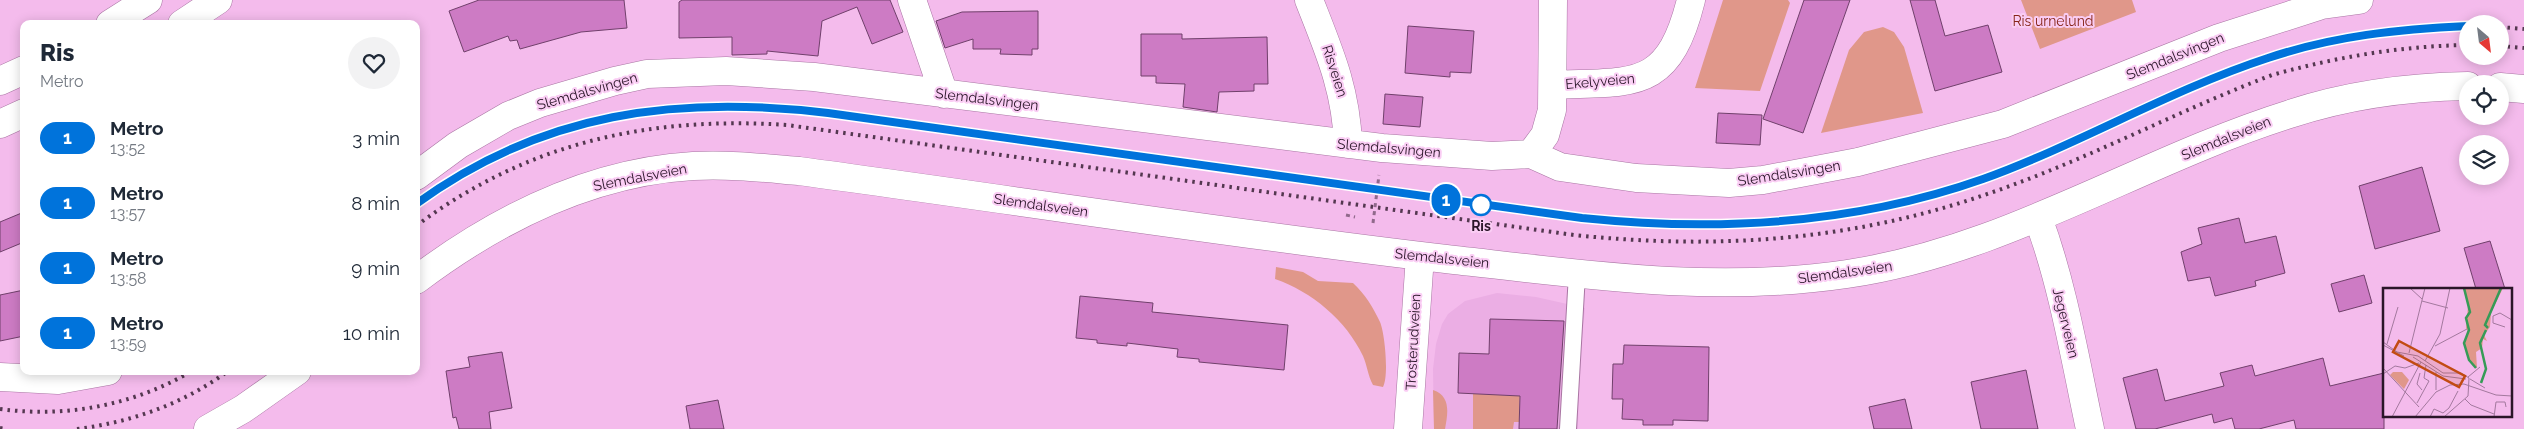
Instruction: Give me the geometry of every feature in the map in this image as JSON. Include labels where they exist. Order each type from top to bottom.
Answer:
[{"type":"main road","points":[[116,20],[148,0]]},
{"type":"main road","points":[[188,20],[218,0]]},
{"type":"main road","points":[[912,0],[944,94]]},
{"type":"main road","name":"Risveien","points":[[1309,0],[1340,80],[1347,121],[1348,144]]},
{"type":"main road","points":[[1531,154],[1545,135],[1552,110],[1553,0]]},
{"type":"main road","name":"Ekelyveien","points":[[1553,85],[1628,82],[1652,73],[1663,64],[1678,40],[1691,0]]},
{"type":"main road","name":"Slemdalsvingen","points":[[420,173],[458,145],[508,116],[574,92],[647,74],[726,71],[771,73],[1382,148],[1492,156],[1531,154],[1553,165],[1577,171],[1695,183],[1754,181],[1799,174],[1939,142],[2003,124],[2219,38],[2322,5],[2359,0]]},
{"type":"main road","points":[[0,81],[20,72]]},
{"type":"main road","name":"Slemdalsveien","points":[[420,277],[495,227],[554,199],[610,180],[652,171],[716,165],[799,171],[1420,256],[1577,274],[1682,283],[1767,282],[1840,275],[1924,258],[1998,235],[2203,146],[2294,112],[2366,95],[2419,88],[2459,86]]},
{"type":"main road","points":[[2509,88],[2524,89]]},
{"type":"main road","points":[[0,124],[20,115]]},
{"type":"main road","name":"Jegerveien","points":[[2038,218],[2073,348],[2090,429]]},
{"type":"main road","name":"Trosterudveien","points":[[1408,429],[1420,256]]},
{"type":"main road","points":[[0,377],[58,380],[86,375]]},
{"type":"main road","points":[[208,429],[243,409],[291,375]]},
{"type":"lane","points":[[1568,429],[1577,274]]},
{"type":"path","points":[[1372,229],[1382,148]]},
{"type":"shaded area","points":[[1497,293],[1536,297],[1585,308],[1579,368],[1578,429],[1434,429],[1433,369],[1436,344],[1442,324],[1448,314],[1465,301]]},
{"type":"green space","points":[[1723,0],[1788,0],[1790,3],[1760,91],[1695,88]]},
{"type":"green space","name":"Ris urnelund","points":[[2021,0],[2132,0],[2136,12],[2040,49]]},
{"type":"green space","points":[[1883,27],[1894,32],[1904,47],[1923,113],[1821,133],[1849,50],[1864,32]]},
{"type":"green space","points":[[1276,267],[1303,272],[1318,281],[1353,283],[1375,311],[1382,328],[1386,365],[1383,387],[1373,385],[1363,356],[1356,343],[1337,319],[1302,291],[1275,279]]},
{"type":"green space","points":[[1433,390],[1443,396],[1447,406],[1445,429],[1434,429]]},
{"type":"green space","points":[[1520,393],[1519,422],[1514,422],[1513,429],[1473,429],[1473,394]]},
{"type":"building","points":[[479,0],[624,0],[627,28],[581,32],[520,49],[517,40],[510,41],[508,36],[464,52],[449,11]]},
{"type":"building","points":[[682,0],[890,0],[903,32],[872,44],[857,7],[822,21],[818,56],[767,51],[767,54],[732,55],[732,37],[679,38],[679,2]]},
{"type":"building","points":[[1804,0],[1850,0],[1803,133],[1763,119]]},
{"type":"building","points":[[1910,0],[1935,0],[1945,36],[1988,25],[2002,72],[1935,91]]},
{"type":"building","points":[[1038,11],[1038,49],[1032,49],[1032,55],[1000,54],[1001,49],[973,49],[973,39],[945,48],[936,21],[962,12]]},
{"type":"building","points":[[1408,26],[1474,31],[1471,73],[1450,72],[1450,77],[1405,73]]},
{"type":"building","points":[[1141,34],[1182,34],[1182,39],[1267,37],[1268,84],[1254,84],[1254,91],[1219,92],[1217,112],[1183,107],[1185,84],[1156,83],[1156,76],[1141,76]]},
{"type":"building","points":[[1385,94],[1423,97],[1420,127],[1383,124]]},
{"type":"building","points":[[1718,113],[1762,115],[1760,145],[1716,143]]},
{"type":"building","points":[[2422,167],[2440,231],[2375,249],[2359,186]]},
{"type":"building","points":[[20,214],[20,244],[0,252],[0,222]]},
{"type":"building","points":[[2239,218],[2245,243],[2276,236],[2285,273],[2255,281],[2256,286],[2215,296],[2210,277],[2188,281],[2181,252],[2202,244],[2198,228]]},
{"type":"building","points":[[2490,241],[2505,288],[2476,288],[2464,248]]},
{"type":"building","points":[[2364,275],[2372,303],[2339,312],[2331,284]]},
{"type":"building","points":[[20,291],[20,337],[0,341],[0,295]]},
{"type":"building","points":[[1080,296],[1153,303],[1152,312],[1288,325],[1284,370],[1199,362],[1199,359],[1177,357],[1178,349],[1127,343],[1127,346],[1097,343],[1097,340],[1076,338]]},
{"type":"building","points":[[1490,319],[1564,321],[1557,429],[1519,429],[1520,396],[1458,393],[1459,353],[1489,354]]},
{"type":"building","points":[[1624,345],[1709,347],[1708,421],[1673,420],[1673,425],[1643,425],[1643,420],[1622,419],[1623,399],[1612,399],[1613,364],[1623,364]]},
{"type":"building","points":[[502,352],[512,408],[489,412],[491,429],[459,429],[456,417],[453,418],[446,371],[470,367],[468,357]]},
{"type":"building","points":[[2323,358],[2330,386],[2383,373],[2384,429],[2296,429],[2294,420],[2259,429],[2235,429],[2232,418],[2214,423],[2212,414],[2155,429],[2136,429],[2123,378],[2157,369],[2165,401],[2224,386],[2220,373],[2252,365],[2255,376]]},
{"type":"building","points":[[2026,370],[2038,429],[1981,429],[1971,382]]},
{"type":"building","points":[[1905,399],[1912,429],[1874,429],[1869,407]]},
{"type":"building","points":[[718,400],[724,429],[690,429],[686,406]]},
{"type":"railway","points":[[420,201],[483,162],[556,132],[594,121],[633,113],[672,108],[726,105],[828,113],[1582,218],[1684,224],[1785,221],[1885,206],[1983,179],[2025,163],[2228,72],[2312,44],[2370,33],[2459,26]]},
{"type":"railway","points":[[2509,28],[2524,29]]},
{"type":"railway","points":[[420,223],[458,197],[502,174],[546,155],[592,141],[639,131],[687,125],[736,123],[787,125],[1574,235],[1680,242],[1785,238],[1887,222],[1939,209],[1990,193],[2062,166],[2272,75],[2320,63],[2393,50],[2459,45]]},
{"type":"railway","points":[[2509,47],[2524,48]]},
{"type":"railway","points":[[0,409],[50,412],[99,406],[147,393],[185,375]]},
{"type":"railway","points":[[77,429],[117,422],[156,410],[193,393],[222,375]]},
{"type":"railway","points":[[0,428],[6,429]]},
{"type":"metro line","name":"1","points":[[420,201],[453,179],[490,159],[523,144],[566,129],[634,112],[712,105],[789,108],[828,113],[1481,205],[1617,222],[1696,226],[1778,223],[1866,210],[1982,179],[2022,164],[2227,73],[2312,44],[2391,30],[2459,26]]},
{"type":"place","name":"Ris","points":[[1481,205]]}]
